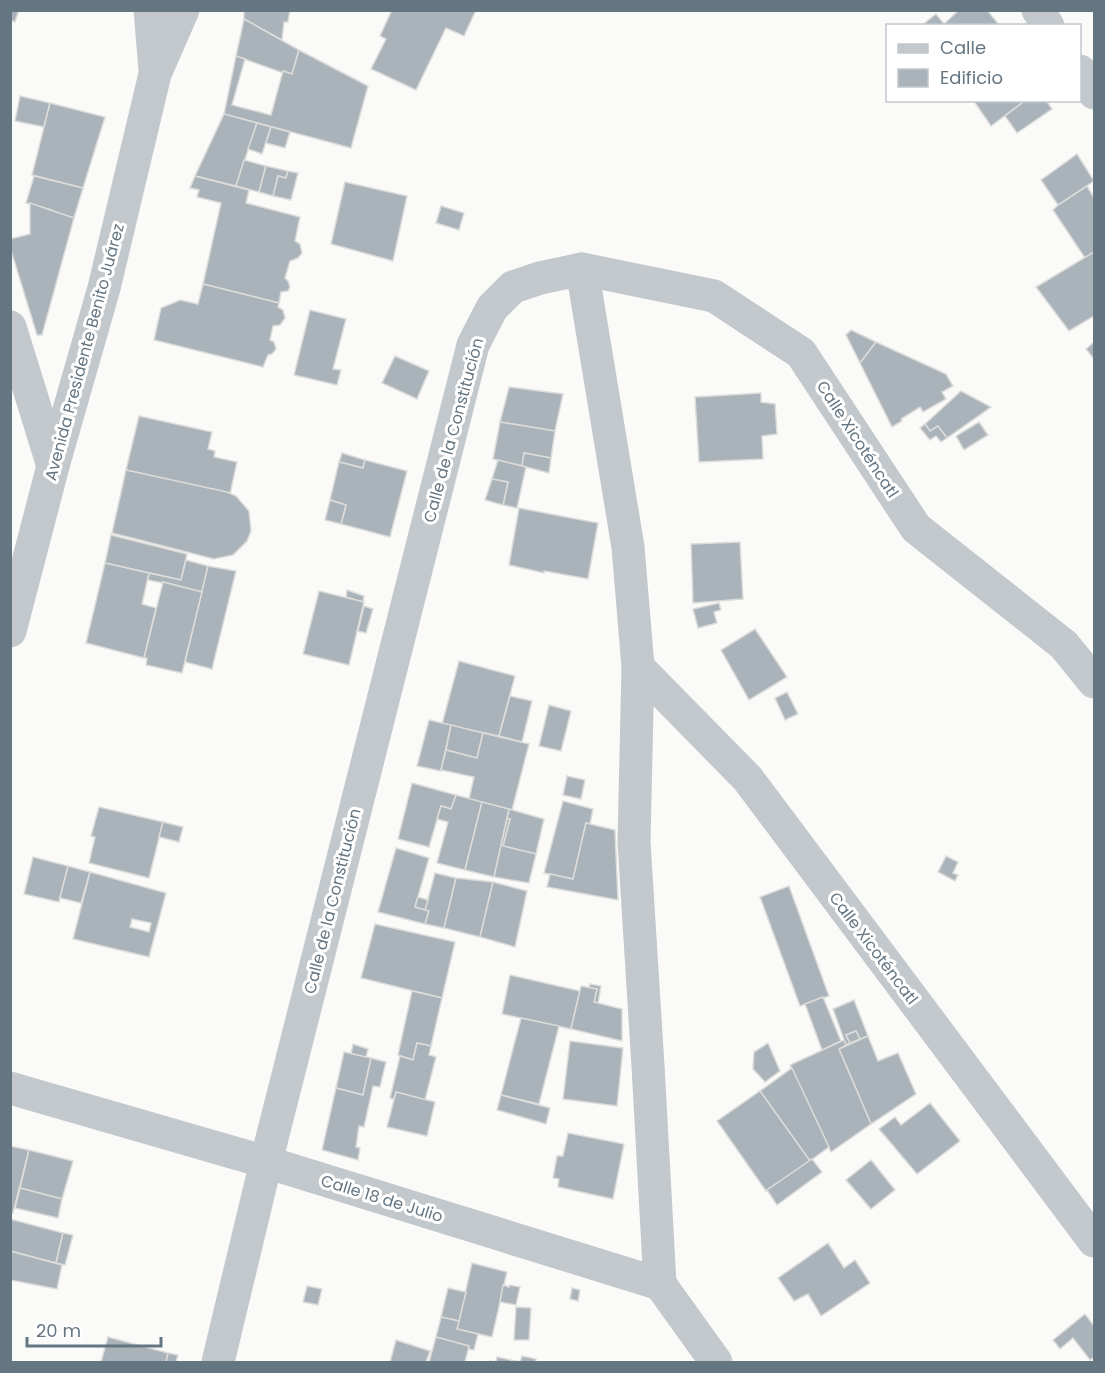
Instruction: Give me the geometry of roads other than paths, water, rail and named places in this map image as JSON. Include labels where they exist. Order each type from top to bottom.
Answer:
[{"type":"street","name":"Avenida Presidente Benito Juárez","points":[[150,10],[155,74]]},
{"type":"street","name":"Avenida Presidente Benito Juárez","points":[[10,631],[53,466],[104,288],[155,74],[183,10]]},
{"type":"street","points":[[1038,10],[1047,24]]},
{"type":"street","points":[[1081,72],[1095,93]]},
{"type":"street","points":[[582,269],[628,547],[638,667],[634,842],[660,1284],[716,1362]]},
{"type":"street","name":"Calle Xicoténcatl","points":[[582,269],[714,296],[801,352],[916,528],[1064,645],[1095,682]]},
{"type":"street","name":"Calle de la Constitución","points":[[218,1362],[266,1162],[473,345],[492,308],[513,287],[540,278],[582,269]]},
{"type":"street","points":[[10,327],[53,466]]},
{"type":"street","name":"Calle Xicoténcatl","points":[[638,667],[748,778],[1095,1241]]},
{"type":"street","name":"Calle 18 de Julio","points":[[10,1088],[266,1162],[660,1284]]}]
